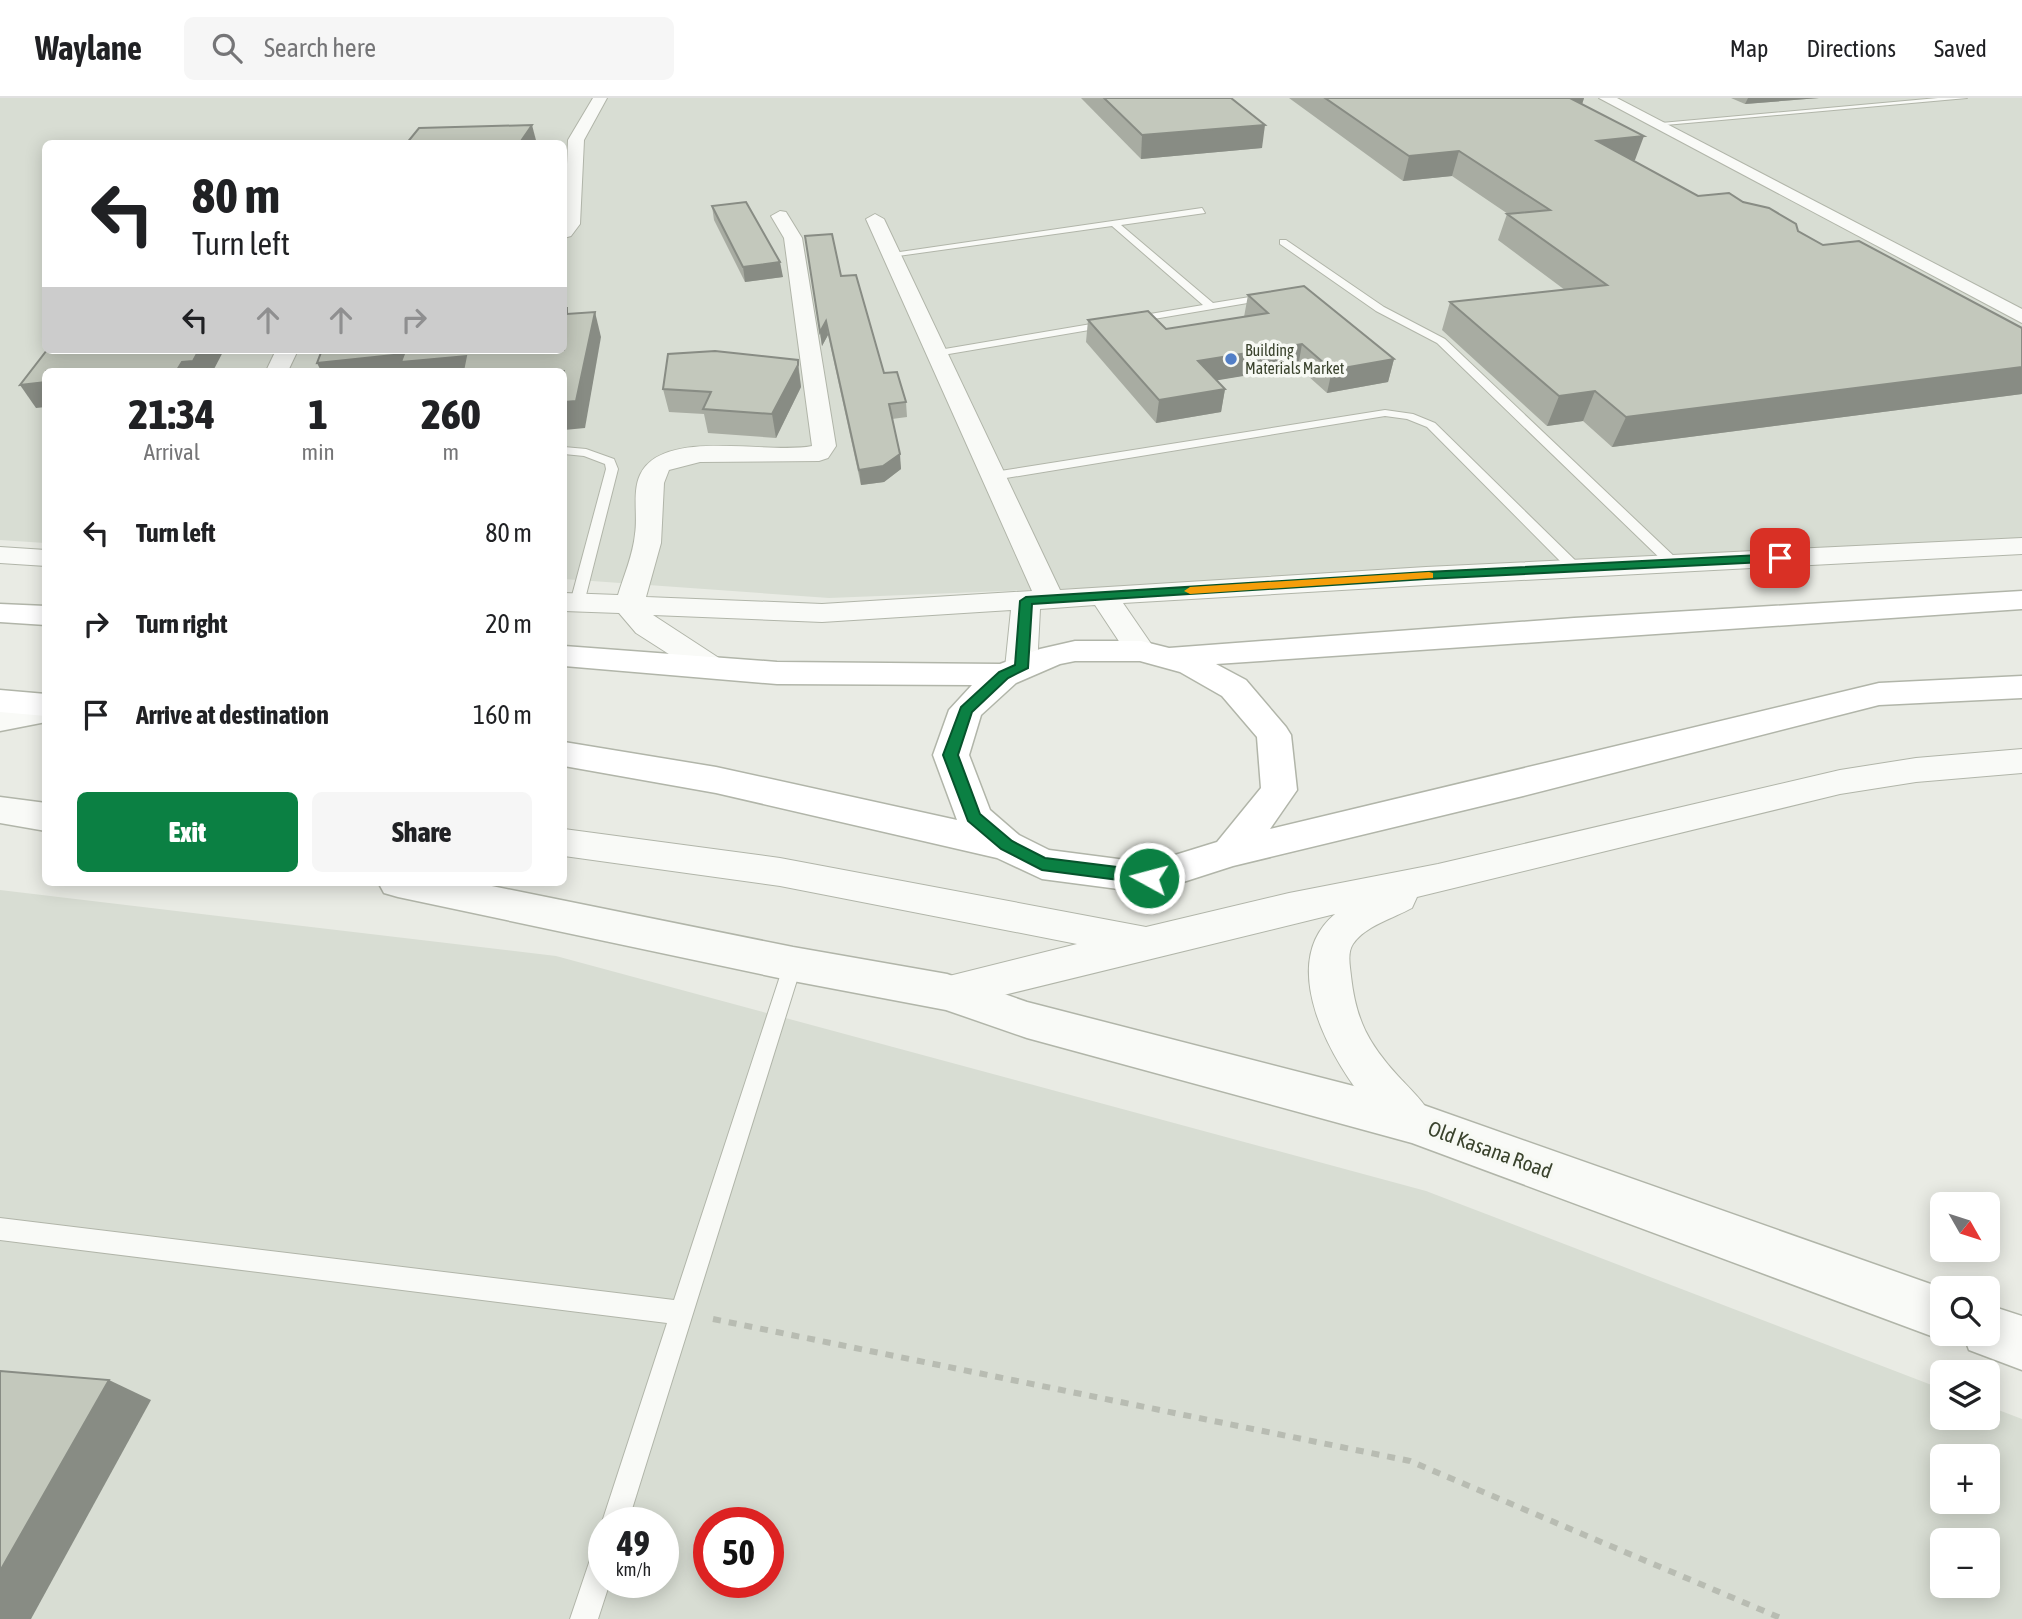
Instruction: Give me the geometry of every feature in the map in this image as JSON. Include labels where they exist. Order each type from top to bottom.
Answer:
[{"type":"main road","points":[[567,656],[777,673],[964,677],[1012,672],[1051,656],[1075,651],[1153,654],[2022,600]]},
{"type":"main road","points":[[0,613],[42,616]]},
{"type":"main road","points":[[1153,654],[1192,665],[1234,688],[1274,735],[1279,790],[1231,852]]},
{"type":"main road","points":[[1012,672],[966,710],[951,755],[974,817],[1006,845],[1042,864],[1149,878],[1231,852],[1523,783],[1879,694],[2022,687]]},
{"type":"main road","points":[[0,701],[42,705]]},
{"type":"main road","points":[[567,755],[716,780],[1006,845]]},
{"type":"street","points":[[567,229],[571,224],[576,140],[600,98]]},
{"type":"street","points":[[1606,98],[2022,317]]},
{"type":"street","points":[[629,607],[649,536],[652,474],[660,464],[673,458],[713,453],[796,457],[819,453],[824,446],[793,238],[780,216]]},
{"type":"street","points":[[875,219],[994,476],[1038,600],[1012,672]]},
{"type":"street","points":[[570,603],[822,613],[1575,568],[2022,546]]},
{"type":"street","points":[[0,555],[42,558]]},
{"type":"street","points":[[1103,596],[1153,654]]},
{"type":"street","points":[[629,607],[647,626],[710,667]]},
{"type":"street","points":[[0,719],[42,712]]},
{"type":"street","points":[[947,992],[1289,908],[1438,878],[1840,782],[1916,770],[2022,761]]},
{"type":"street","points":[[0,810],[42,816]]},
{"type":"street","points":[[567,843],[633,849],[871,887],[1146,942]]},
{"type":"street","points":[[1412,1122],[1353,1055],[1332,1008],[1329,951],[1337,935],[1360,918],[1438,878]]},
{"type":"street","name":"Old Kasana Road","points":[[417,886],[793,964],[947,992],[1027,1020],[1412,1122],[1930,1310]]},
{"type":"street","points":[[2000,1335],[2022,1343]]},
{"type":"lane","points":[[1654,124],[1963,98]]},
{"type":"lane","points":[[891,254],[1202,211]]},
{"type":"lane","points":[[1114,223],[1211,307]]},
{"type":"lane","points":[[1283,242],[1380,309],[1441,341],[1673,564]]},
{"type":"lane","points":[[937,353],[1283,295]]},
{"type":"lane","points":[[994,476],[1385,413],[1402,414],[1431,425],[1575,568]]},
{"type":"lane","points":[[567,451],[601,457],[610,462],[612,469],[570,603]]},
{"type":"lane","points":[[620,1507],[793,964]]},
{"type":"lane","points":[[0,1230],[682,1313]]},
{"type":"lane","points":[[584,1619],[591,1598]]},
{"type":"path","points":[[682,1313],[1410,1461],[1783,1619]]},
{"type":"shaded area","points":[[0,98],[2022,98],[2022,551],[829,598],[567,579],[567,368],[42,368],[42,543],[0,540]]},
{"type":"shaded area","points":[[0,890],[556,956],[1426,1191],[1930,1384],[1930,1430],[2000,1430],[2000,1411],[2022,1419],[2022,1619],[0,1619]]},
{"type":"building","points":[[1104,98],[1231,98],[1265,125],[1142,135]]},
{"type":"building","points":[[1325,98],[1570,98],[1644,136],[1597,141],[1698,196],[1729,193],[1743,202],[1769,208],[1796,224],[1798,231],[1823,245],[1859,241],[2022,328],[2022,367],[1626,417],[1595,391],[1559,396],[1450,302],[1607,285],[1507,214],[1550,210],[1459,151],[1409,156]]},
{"type":"building","points":[[532,125],[522,140],[409,140],[419,128]]},
{"type":"building","points":[[746,202],[780,262],[743,267],[712,206]]},
{"type":"building","points":[[832,234],[841,276],[856,275],[884,373],[897,372],[906,402],[889,404],[900,454],[883,466],[859,470],[826,321],[820,332],[805,236]]},
{"type":"building","points":[[1304,286],[1394,359],[1332,370],[1302,344],[1198,361],[1225,389],[1159,400],[1088,320],[1148,311],[1166,329],[1268,313],[1248,295]]},
{"type":"building","points":[[595,312],[576,401],[567,402],[567,368],[464,368],[466,356],[401,362],[404,354],[567,354],[567,314]]},
{"type":"building","points":[[715,351],[798,360],[798,365],[772,414],[703,409],[711,392],[663,389],[668,354]]},
{"type":"building","points":[[44,354],[197,354],[193,361],[182,362],[178,368],[42,368],[42,382],[20,385]]},
{"type":"building","points":[[320,354],[404,354],[317,363]]},
{"type":"building","points":[[0,1371],[109,1380],[0,1571]]},
{"type":"slow traffic","points":[[1190,591],[1429,575]]},
{"type":"place","name":"Building Materials Market","points":[[1231,359]]},
{"type":"route","points":[[1149,878],[1042,864],[1006,845],[974,817],[951,755],[966,710],[1004,675],[1021,668],[1026,601],[1426,576],[1780,558]]}]
